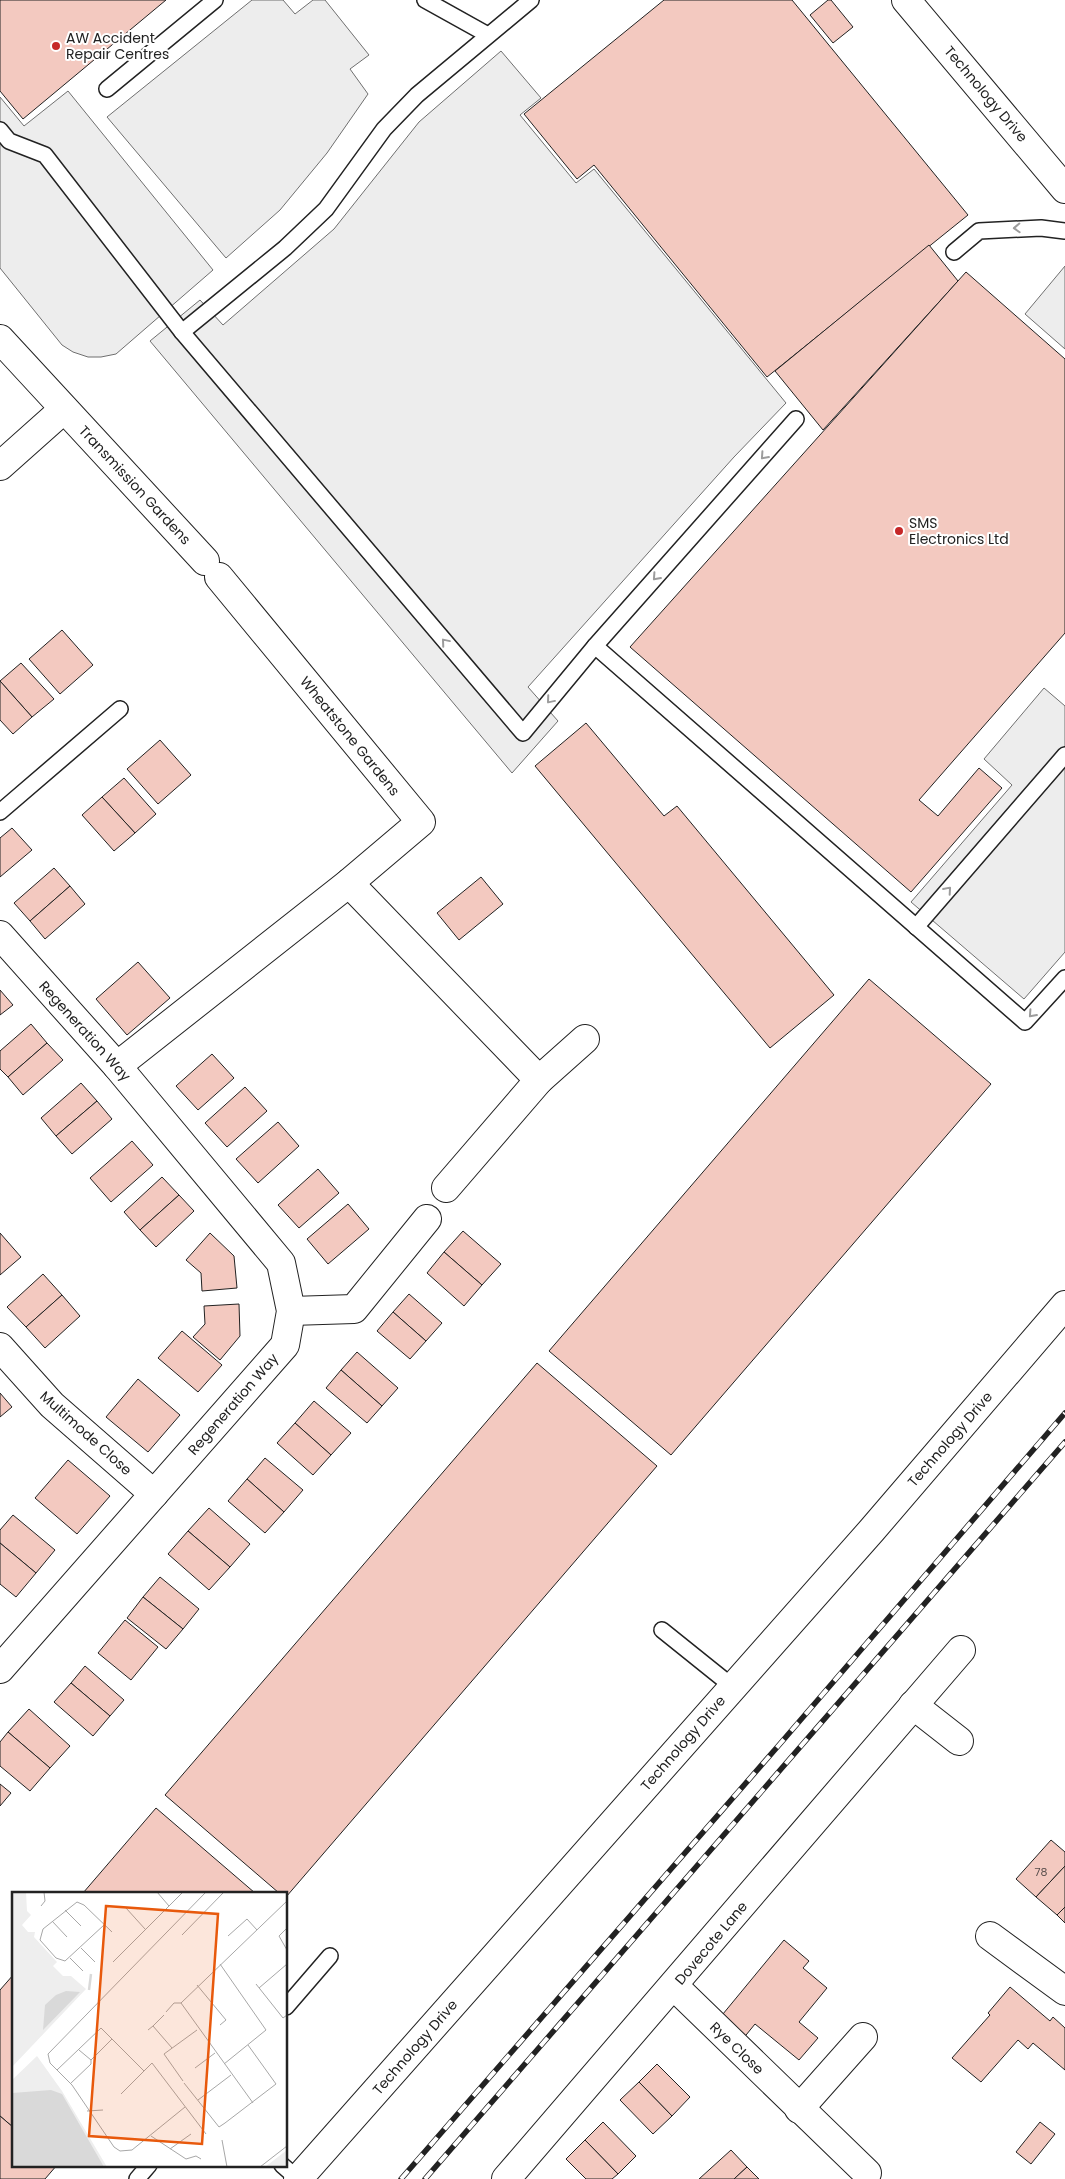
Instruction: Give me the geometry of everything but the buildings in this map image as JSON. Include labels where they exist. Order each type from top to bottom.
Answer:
[{"type":"street","name":"Technology Drive","points":[[906,0],[1065,189]]},
{"type":"street","name":"Transmission Gardens","points":[[0,339],[212,569]]},
{"type":"street","points":[[0,466],[64,409]]},
{"type":"street","name":"Wheatstone Gardens","points":[[117,1066],[350,883],[421,822],[212,569]]},
{"type":"street","points":[[350,883],[539,1080]]},
{"type":"street","name":"Regeneration Way","points":[[0,935],[117,1066],[281,1263],[292,1311],[285,1345],[0,1669]]},
{"type":"street","points":[[446,1188],[539,1080],[584,1039]]},
{"type":"street","points":[[292,1311],[354,1309],[426,1219]]},
{"type":"street","name":"Technology Drive","points":[[298,2179],[872,1530],[1065,1305]]},
{"type":"street","name":"Multimode Close","points":[[0,1347],[52,1404],[154,1494]]},
{"type":"street","name":"Dovecote Lane","points":[[506,2179],[674,1986],[961,1650]]},
{"type":"street","points":[[913,1705],[959,1742]]},
{"type":"street","points":[[990,1936],[1065,1991]]},
{"type":"street","name":"Rye Close","points":[[674,1986],[867,2173]]},
{"type":"street","points":[[800,2109],[863,2037]]},
{"type":"lane","points":[[106,89],[214,0]]},
{"type":"lane","points":[[425,0],[488,35]]},
{"type":"lane","points":[[182,332],[285,248],[326,209],[384,129],[417,95],[531,0]]},
{"type":"lane","points":[[0,130],[9,141],[45,155],[182,332],[522,733],[595,646],[796,419]]},
{"type":"lane","points":[[954,252],[979,231],[1041,228],[1065,232]]},
{"type":"lane","points":[[595,646],[1025,1022],[1065,978]]},
{"type":"lane","points":[[0,812],[120,709]]},
{"type":"lane","points":[[916,927],[1065,755]]},
{"type":"lane","points":[[662,1630],[733,1687]]},
{"type":"lane","points":[[288,2005],[330,1956]]},
{"type":"lane","points":[[137,2179],[148,2166]]},
{"type":"lane","points":[[283,2166],[298,2179]]},
{"type":"shaded area","points":[[252,0],[283,0],[295,14],[313,0],[325,0],[369,55],[350,69],[368,94],[327,153],[280,210],[226,258],[107,117]]},
{"type":"shaded area","points":[[501,51],[541,98],[520,115],[576,183],[594,169],[786,403],[734,457],[528,687],[558,721],[512,773],[150,341],[200,300],[223,325],[334,229],[419,122]]},
{"type":"shaded area","points":[[68,91],[213,270],[116,354],[101,357],[88,357],[73,352],[62,345],[0,268],[0,97],[24,126]]},
{"type":"shaded area","points":[[1065,266],[1065,349],[1025,314]]},
{"type":"shaded area","points":[[1044,688],[1065,706],[1065,952],[1024,999],[911,902],[1012,785],[984,759]]},
{"type":"railway","points":[[401,2179],[1065,1413]]},
{"type":"railway","points":[[425,2179],[1065,1442]]},
{"type":"place","name":"AW Accident Repair Centres","points":[[56,46]]},
{"type":"place","name":"SMS Electronics Ltd","points":[[899,531]]}]
